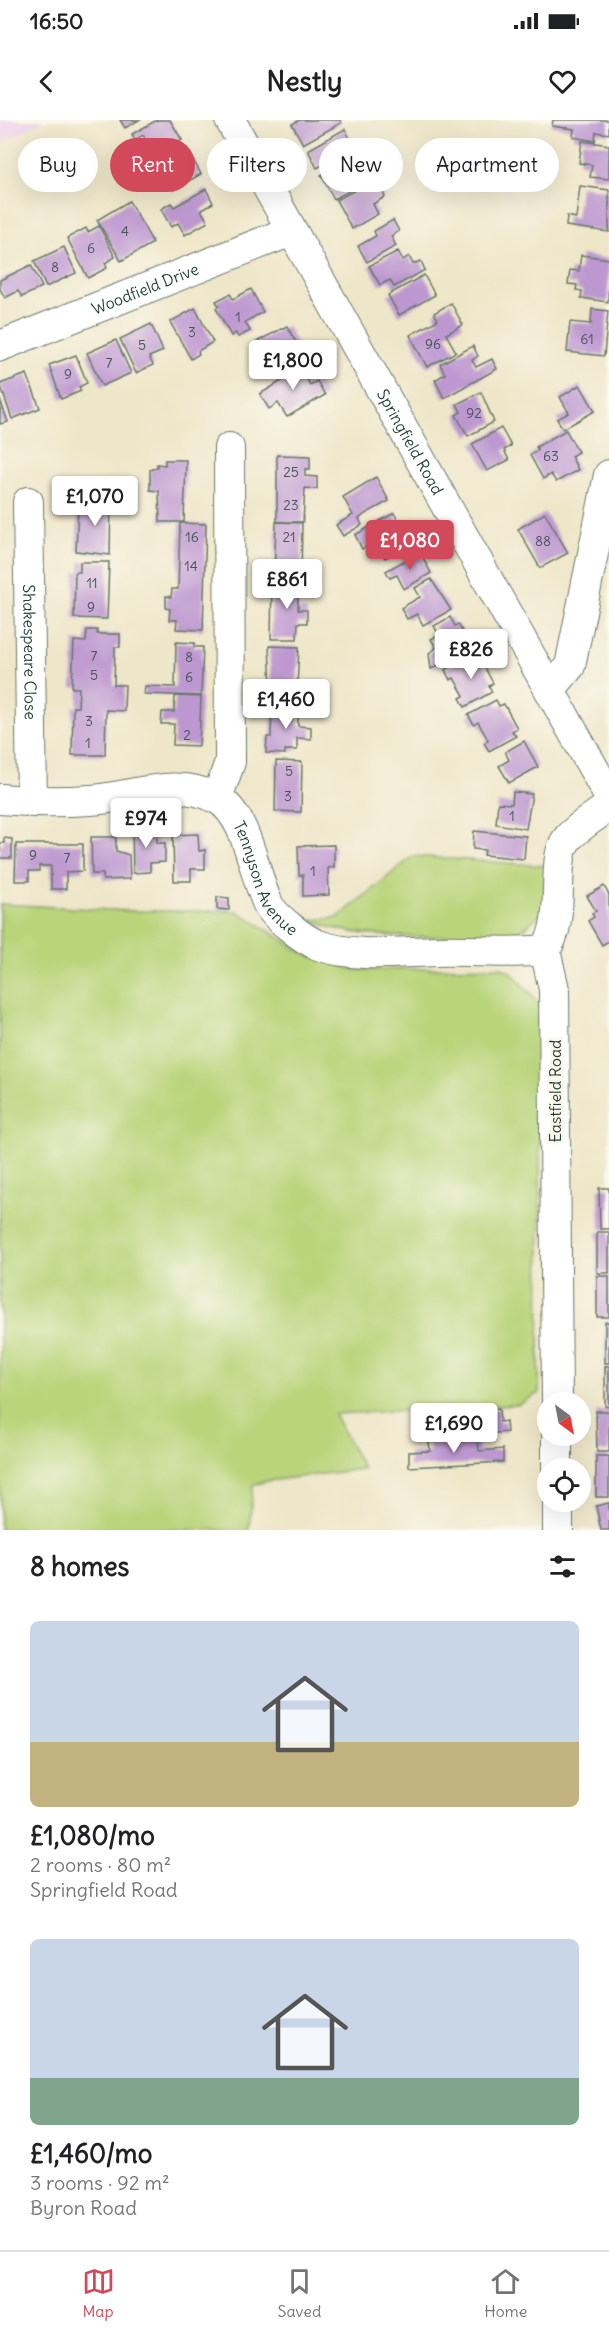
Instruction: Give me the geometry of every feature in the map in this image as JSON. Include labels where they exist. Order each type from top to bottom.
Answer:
[{"type":"street","name":"Springfield Road","points":[[230,120],[609,796]]},
{"type":"street","name":"Woodfield Drive","points":[[0,346],[291,231]]},
{"type":"street","points":[[217,798],[230,762],[229,448]]},
{"type":"street","points":[[550,690],[570,666],[600,561],[609,475]]},
{"type":"street","name":"Shakespeare Close","points":[[28,502],[32,802]]},
{"type":"street","name":"Tennyson Avenue","points":[[0,799],[32,802],[92,800],[172,786],[196,790],[217,798],[229,808],[242,826],[268,905],[294,930],[317,945],[345,951],[382,953],[439,951],[507,954],[545,950]]},
{"type":"street","points":[[545,950],[554,939],[561,854],[567,839],[609,806]]},
{"type":"street","name":"Eastfield Road","points":[[545,950],[554,989],[557,1392]]},
{"type":"street","points":[[558,1512],[558,1530]]},
{"type":"shaded area","points":[[0,120],[44,120],[0,144]]},
{"type":"green space","points":[[413,856],[546,866],[546,909],[516,936],[383,935],[332,928],[310,920],[337,918]]},
{"type":"green space","points":[[0,904],[129,911],[237,911],[307,955],[355,970],[501,967],[512,973],[541,1005],[539,1392],[518,1405],[334,1414],[363,1469],[267,1481],[253,1485],[249,1530],[0,1530]]},
{"type":"building","points":[[120,120],[139,120],[125,128]]},
{"type":"building","points":[[157,120],[170,120],[181,138],[145,138],[143,135],[134,138],[132,134]]},
{"type":"building","points":[[300,120],[340,120],[341,123],[307,142],[307,138],[300,138],[292,124]]},
{"type":"building","points":[[553,120],[609,120],[609,134],[596,132],[595,141],[573,137],[574,129],[552,126]]},
{"type":"building","points":[[345,129],[350,138],[329,138]]},
{"type":"building","points":[[582,141],[609,145],[609,179],[590,177],[592,165],[579,163]]},
{"type":"building","points":[[319,144],[319,167],[317,168],[308,150]]},
{"type":"building","points":[[195,163],[201,174],[195,177]]},
{"type":"building","points":[[580,186],[609,190],[609,232],[566,226],[567,216],[576,218]]},
{"type":"building","points":[[206,189],[213,203],[201,210],[208,222],[185,235],[178,223],[171,227],[161,209],[171,203],[174,207]]},
{"type":"building","points":[[330,192],[347,192],[334,199]]},
{"type":"building","points":[[351,192],[382,192],[385,197],[373,204],[378,214],[352,229],[336,200]]},
{"type":"building","points":[[129,201],[153,243],[121,261],[97,220]]},
{"type":"building","points":[[393,220],[399,231],[391,236],[396,246],[367,262],[358,246],[376,236],[374,231]]},
{"type":"building","points":[[99,226],[115,257],[105,263],[107,268],[88,278],[67,238],[86,228],[88,232]]},
{"type":"building","points":[[64,247],[76,273],[46,287],[34,261]]},
{"type":"building","points":[[398,251],[403,260],[409,256],[413,264],[421,261],[425,270],[394,287],[390,280],[380,285],[369,266]]},
{"type":"building","points":[[581,255],[609,259],[608,302],[581,298],[582,291],[576,290],[577,285],[568,284],[570,270],[579,271]]},
{"type":"building","points":[[31,265],[42,287],[22,297],[18,291],[5,298],[0,289],[0,280]]},
{"type":"building","points":[[424,275],[435,295],[399,315],[388,295]]},
{"type":"building","points":[[251,289],[263,312],[245,322],[250,331],[238,337],[236,333],[231,336],[216,308],[219,306],[216,301],[230,294],[233,299]]},
{"type":"building","points":[[451,303],[463,325],[446,334],[456,352],[427,367],[410,335],[438,320],[434,313]]},
{"type":"building","points":[[195,308],[213,342],[198,351],[199,354],[191,359],[170,322]]},
{"type":"building","points":[[592,309],[608,311],[604,356],[567,352],[570,322],[591,324]]},
{"type":"building","points":[[151,324],[163,351],[149,357],[153,365],[136,373],[120,339]]},
{"type":"building","points":[[287,326],[302,353],[266,372],[252,344]]},
{"type":"building","points":[[116,340],[131,373],[102,386],[87,353]]},
{"type":"building","points":[[473,346],[478,356],[472,360],[476,367],[492,359],[497,369],[444,398],[435,380],[445,374],[440,364]]},
{"type":"building","points":[[76,355],[87,383],[79,387],[81,391],[61,399],[49,365]]},
{"type":"building","points":[[297,361],[310,385],[317,381],[325,395],[287,417],[278,403],[269,409],[260,394],[285,379],[280,371]]},
{"type":"building","points":[[27,374],[40,408],[12,419],[0,384]]},
{"type":"building","points":[[580,385],[595,411],[563,429],[557,419],[569,413],[560,397]]},
{"type":"building","points":[[481,392],[494,422],[468,436],[456,415],[461,412],[457,404]]},
{"type":"building","points":[[0,400],[8,422],[0,424]]},
{"type":"building","points":[[501,428],[511,446],[504,450],[509,460],[487,471],[472,444]]},
{"type":"building","points":[[566,430],[578,452],[571,456],[578,470],[556,482],[551,474],[543,479],[530,455],[538,450],[536,447]]},
{"type":"building","points":[[277,455],[310,456],[310,469],[305,469],[305,476],[317,477],[317,489],[305,488],[303,522],[277,522]]},
{"type":"building","points":[[165,460],[186,460],[184,522],[160,522],[159,491],[150,490],[150,470],[157,467],[157,464],[165,465]]},
{"type":"building","points":[[376,477],[389,501],[365,514],[359,519],[362,525],[343,536],[336,525],[353,515],[343,497]]},
{"type":"building","points":[[96,496],[111,496],[110,555],[76,551],[78,505],[96,505]]},
{"type":"building","points":[[394,513],[411,544],[385,558],[375,541],[362,549],[355,535]]},
{"type":"building","points":[[545,513],[568,553],[540,568],[518,529]]},
{"type":"building","points":[[276,522],[302,523],[301,581],[274,580]]},
{"type":"building","points":[[180,523],[206,524],[203,630],[176,629],[177,620],[169,620],[170,609],[166,608],[166,596],[171,597],[172,589],[178,589]]},
{"type":"building","points":[[420,552],[431,573],[404,589],[397,575],[390,578],[386,571]]},
{"type":"building","points":[[80,562],[109,562],[107,619],[74,618],[75,572],[80,572]]},
{"type":"building","points":[[431,579],[451,610],[423,625],[417,614],[407,619],[401,608],[420,597],[415,588]]},
{"type":"building","points":[[272,581],[305,582],[305,592],[298,592],[298,610],[307,610],[307,623],[298,623],[297,639],[271,639]]},
{"type":"building","points":[[450,617],[455,626],[458,624],[471,647],[431,669],[429,653],[436,648],[431,639],[439,635],[434,626]]},
{"type":"building","points":[[87,630],[97,630],[97,634],[120,634],[120,647],[115,647],[114,685],[125,685],[124,711],[106,710],[105,755],[72,755],[73,707],[78,707],[79,688],[72,688],[74,641],[86,642]]},
{"type":"building","points":[[176,642],[195,643],[194,647],[203,647],[201,696],[144,694],[145,686],[175,687]]},
{"type":"building","points":[[269,646],[299,647],[297,688],[271,687]]},
{"type":"building","points":[[472,655],[476,661],[480,659],[493,683],[489,686],[492,692],[465,707],[460,698],[464,696],[454,678],[450,680],[445,670]]},
{"type":"building","points":[[175,696],[201,697],[199,746],[173,745],[174,724],[161,724],[162,712],[174,712]]},
{"type":"building","points":[[496,700],[499,706],[504,704],[517,728],[512,731],[516,736],[489,751],[484,743],[488,740],[478,722],[474,725],[468,715]]},
{"type":"building","points":[[272,705],[298,706],[298,726],[311,727],[311,739],[297,738],[297,750],[285,750],[285,754],[266,753],[267,737],[271,737]]},
{"type":"building","points":[[524,741],[538,767],[509,783],[499,766],[509,760],[505,752]]},
{"type":"building","points":[[276,761],[302,762],[301,812],[275,811]]},
{"type":"building","points":[[513,792],[532,794],[526,829],[496,824],[498,803],[512,804]]},
{"type":"building","points":[[132,828],[157,828],[157,843],[165,843],[165,862],[150,863],[150,872],[133,873]]},
{"type":"building","points":[[474,831],[526,836],[524,859],[484,855],[485,850],[473,849]]},
{"type":"building","points":[[198,834],[199,851],[205,850],[205,869],[191,869],[191,881],[174,881],[173,835]]},
{"type":"building","points":[[91,837],[116,837],[116,851],[129,855],[130,879],[103,880],[103,874],[92,874]]},
{"type":"building","points":[[4,838],[12,839],[12,858],[0,858],[0,843],[4,843]]},
{"type":"building","points":[[16,844],[83,844],[83,871],[66,872],[66,889],[51,889],[51,866],[39,866],[39,871],[29,871],[29,881],[15,881]]},
{"type":"building","points":[[334,845],[334,867],[328,868],[329,895],[303,896],[303,875],[299,875],[298,846]]},
{"type":"building","points":[[604,886],[609,895],[609,941],[602,945],[588,921],[594,917],[592,913],[596,911],[587,896]]},
{"type":"building","points":[[217,897],[229,898],[229,910],[217,909]]},
{"type":"building","points":[[599,1188],[609,1188],[609,1229],[600,1229]]},
{"type":"building","points":[[597,1232],[609,1232],[609,1273],[597,1273]]},
{"type":"building","points":[[597,1276],[609,1276],[609,1317],[597,1317]]},
{"type":"building","points":[[605,1322],[609,1322],[609,1363],[605,1363]]},
{"type":"building","points":[[605,1366],[609,1366],[609,1407],[605,1406]]},
{"type":"building","points":[[499,1409],[500,1422],[506,1421],[507,1432],[440,1438],[438,1413]]},
{"type":"building","points":[[596,1411],[609,1411],[609,1452],[597,1452]]},
{"type":"building","points":[[478,1439],[479,1451],[503,1449],[503,1462],[409,1467],[409,1452],[430,1451],[429,1442]]},
{"type":"building","points":[[596,1456],[609,1456],[609,1497],[596,1497]]},
{"type":"building","points":[[609,1503],[609,1530],[601,1530],[596,1506]]}]
